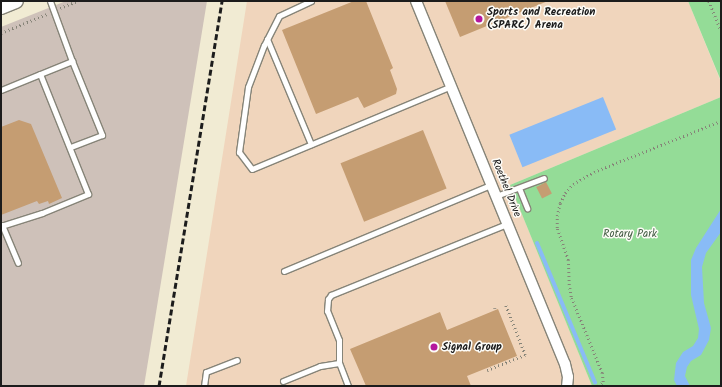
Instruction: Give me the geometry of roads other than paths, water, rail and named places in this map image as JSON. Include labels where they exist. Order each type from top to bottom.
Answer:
[{"type":"street","points":[[1,7],[16,1]]},
{"type":"street","name":"Roethel Drive","points":[[416,1],[565,364],[568,377],[566,386]]},
{"type":"lane","points":[[50,1],[102,135],[70,147]]},
{"type":"lane","points":[[312,1],[279,16],[267,39],[248,87],[239,152],[252,168],[451,86]]},
{"type":"lane","points":[[267,39],[311,144]]},
{"type":"lane","points":[[1,90],[72,61]]},
{"type":"lane","points":[[18,263],[2,226],[42,213],[88,194],[40,74]]},
{"type":"lane","points":[[496,196],[544,178]]},
{"type":"lane","points":[[284,271],[491,185]]},
{"type":"lane","points":[[519,188],[527,208]]},
{"type":"lane","points":[[348,386],[339,363],[339,340],[326,304],[332,295],[507,224]]},
{"type":"lane","points":[[204,386],[206,372],[237,360]]},
{"type":"lane","points":[[283,381],[320,366],[339,363]]},
{"type":"water","points":[[603,97],[616,129],[522,167],[509,135]]},
{"type":"water","points":[[721,209],[721,232],[706,253],[702,267],[704,303],[711,328],[709,340],[701,355],[691,361],[687,367],[685,376],[690,386],[677,386],[674,380],[676,363],[683,352],[693,346],[698,338],[699,329],[691,295],[691,260],[696,248]]},
{"type":"waterway","points":[[537,243],[595,382]]},
{"type":"railway","points":[[159,386],[222,1]]},
{"type":"place","name":"Sports and Recreation (SPARC) Arena","points":[[479,19]]},
{"type":"place","name":"Signal Group","points":[[434,347]]},
{"type":"park label","name":"Rotary Park","points":[[630,234]]}]
